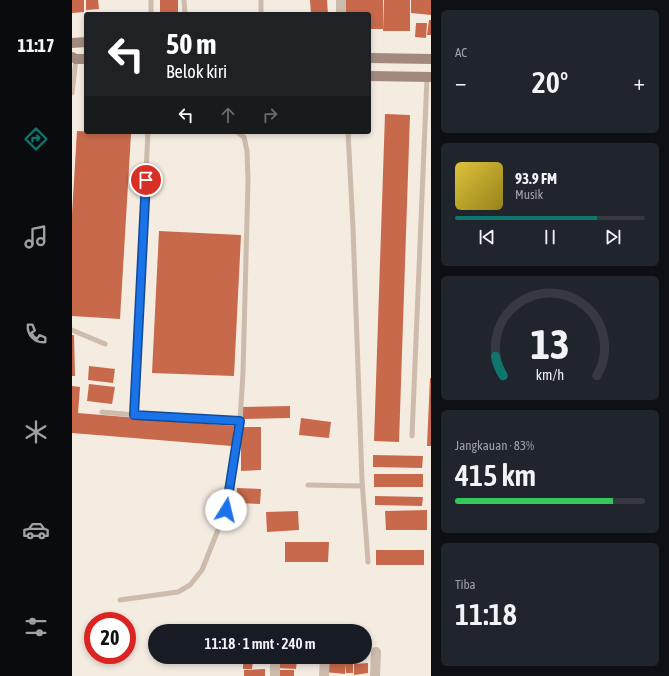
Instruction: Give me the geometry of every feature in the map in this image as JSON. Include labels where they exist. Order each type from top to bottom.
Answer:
[{"type":"main road","points":[[72,43],[84,42]]},
{"type":"main road","points":[[371,58],[431,59]]},
{"type":"main road","points":[[371,76],[428,79]]},
{"type":"street","points":[[341,0],[341,12]]},
{"type":"street","points":[[375,676],[376,652]]},
{"type":"street","points":[[275,664],[275,676]]},
{"type":"street","points":[[324,676],[325,664]]},
{"type":"lane","points":[[151,0],[151,12]]},
{"type":"lane","points":[[184,0],[185,12]]},
{"type":"lane","points":[[261,0],[261,12]]},
{"type":"lane","points":[[72,93],[77,59]]},
{"type":"lane","points":[[412,436],[426,93],[428,79]]},
{"type":"lane","points":[[134,415],[148,134]]},
{"type":"lane","points":[[120,600],[178,592],[190,584],[202,570],[226,510],[240,421],[243,373],[248,181],[247,151],[244,138],[239,134]]},
{"type":"lane","points":[[348,134],[362,486],[368,562]]},
{"type":"lane","points":[[72,330],[104,344]]},
{"type":"lane","points":[[102,412],[240,421]]},
{"type":"lane","points":[[308,485],[362,486]]},
{"type":"building","points":[[72,0],[84,0],[84,12],[72,13]]},
{"type":"building","points":[[86,0],[98,0],[99,9],[86,10]]},
{"type":"building","points":[[160,0],[178,0],[178,12],[160,12]]},
{"type":"building","points":[[310,0],[327,0],[328,12],[311,12]]},
{"type":"building","points":[[343,0],[383,0],[383,29],[371,29],[371,12],[343,12]]},
{"type":"building","points":[[384,0],[410,0],[410,31],[383,31]]},
{"type":"building","points":[[411,0],[431,0],[431,15],[411,13]]},
{"type":"building","points":[[429,20],[431,20],[431,35],[427,35]]},
{"type":"building","points":[[416,23],[427,23],[426,38],[415,37]]},
{"type":"building","points":[[385,114],[410,115],[399,442],[374,441]]},
{"type":"building","points":[[77,131],[84,131],[84,134],[131,134],[120,319],[72,316],[72,214]]},
{"type":"building","points":[[159,231],[241,235],[234,376],[152,373]]},
{"type":"building","points":[[72,335],[74,335],[75,376],[72,376]]},
{"type":"building","points":[[89,366],[115,369],[113,383],[88,380]]},
{"type":"building","points":[[430,378],[431,446],[427,446]]},
{"type":"building","points":[[89,384],[115,387],[112,404],[87,401]]},
{"type":"building","points":[[72,386],[80,387],[78,413],[234,426],[232,446],[72,433]]},
{"type":"building","points":[[290,406],[290,418],[243,419],[243,407]]},
{"type":"building","points":[[301,418],[331,422],[329,438],[299,435]]},
{"type":"building","points":[[241,427],[261,427],[261,470],[241,471]]},
{"type":"building","points":[[373,455],[423,456],[422,468],[373,467]]},
{"type":"building","points":[[374,474],[423,474],[423,487],[374,487]]},
{"type":"building","points":[[237,488],[261,489],[260,504],[237,503]]},
{"type":"building","points":[[375,496],[423,497],[422,506],[375,505]]},
{"type":"building","points":[[427,510],[427,530],[386,530],[385,511]]},
{"type":"building","points":[[298,511],[299,530],[267,532],[266,512]]},
{"type":"building","points":[[285,542],[329,542],[328,562],[285,562]]},
{"type":"building","points":[[376,550],[424,550],[424,565],[376,565]]},
{"type":"building","points":[[243,664],[253,664],[252,669],[243,669]]},
{"type":"building","points":[[276,664],[297,664],[296,669],[276,668]]},
{"type":"building","points":[[325,664],[346,664],[345,674],[324,672]]},
{"type":"building","points":[[346,664],[353,664],[353,673],[346,673]]},
{"type":"building","points":[[354,664],[368,664],[368,673],[354,675]]},
{"type":"building","points":[[265,669],[265,676],[244,676],[244,670]]},
{"type":"building","points":[[276,670],[294,670],[294,676],[276,676]]},
{"type":"route","points":[[146,180],[134,415],[240,421],[226,510]]}]
